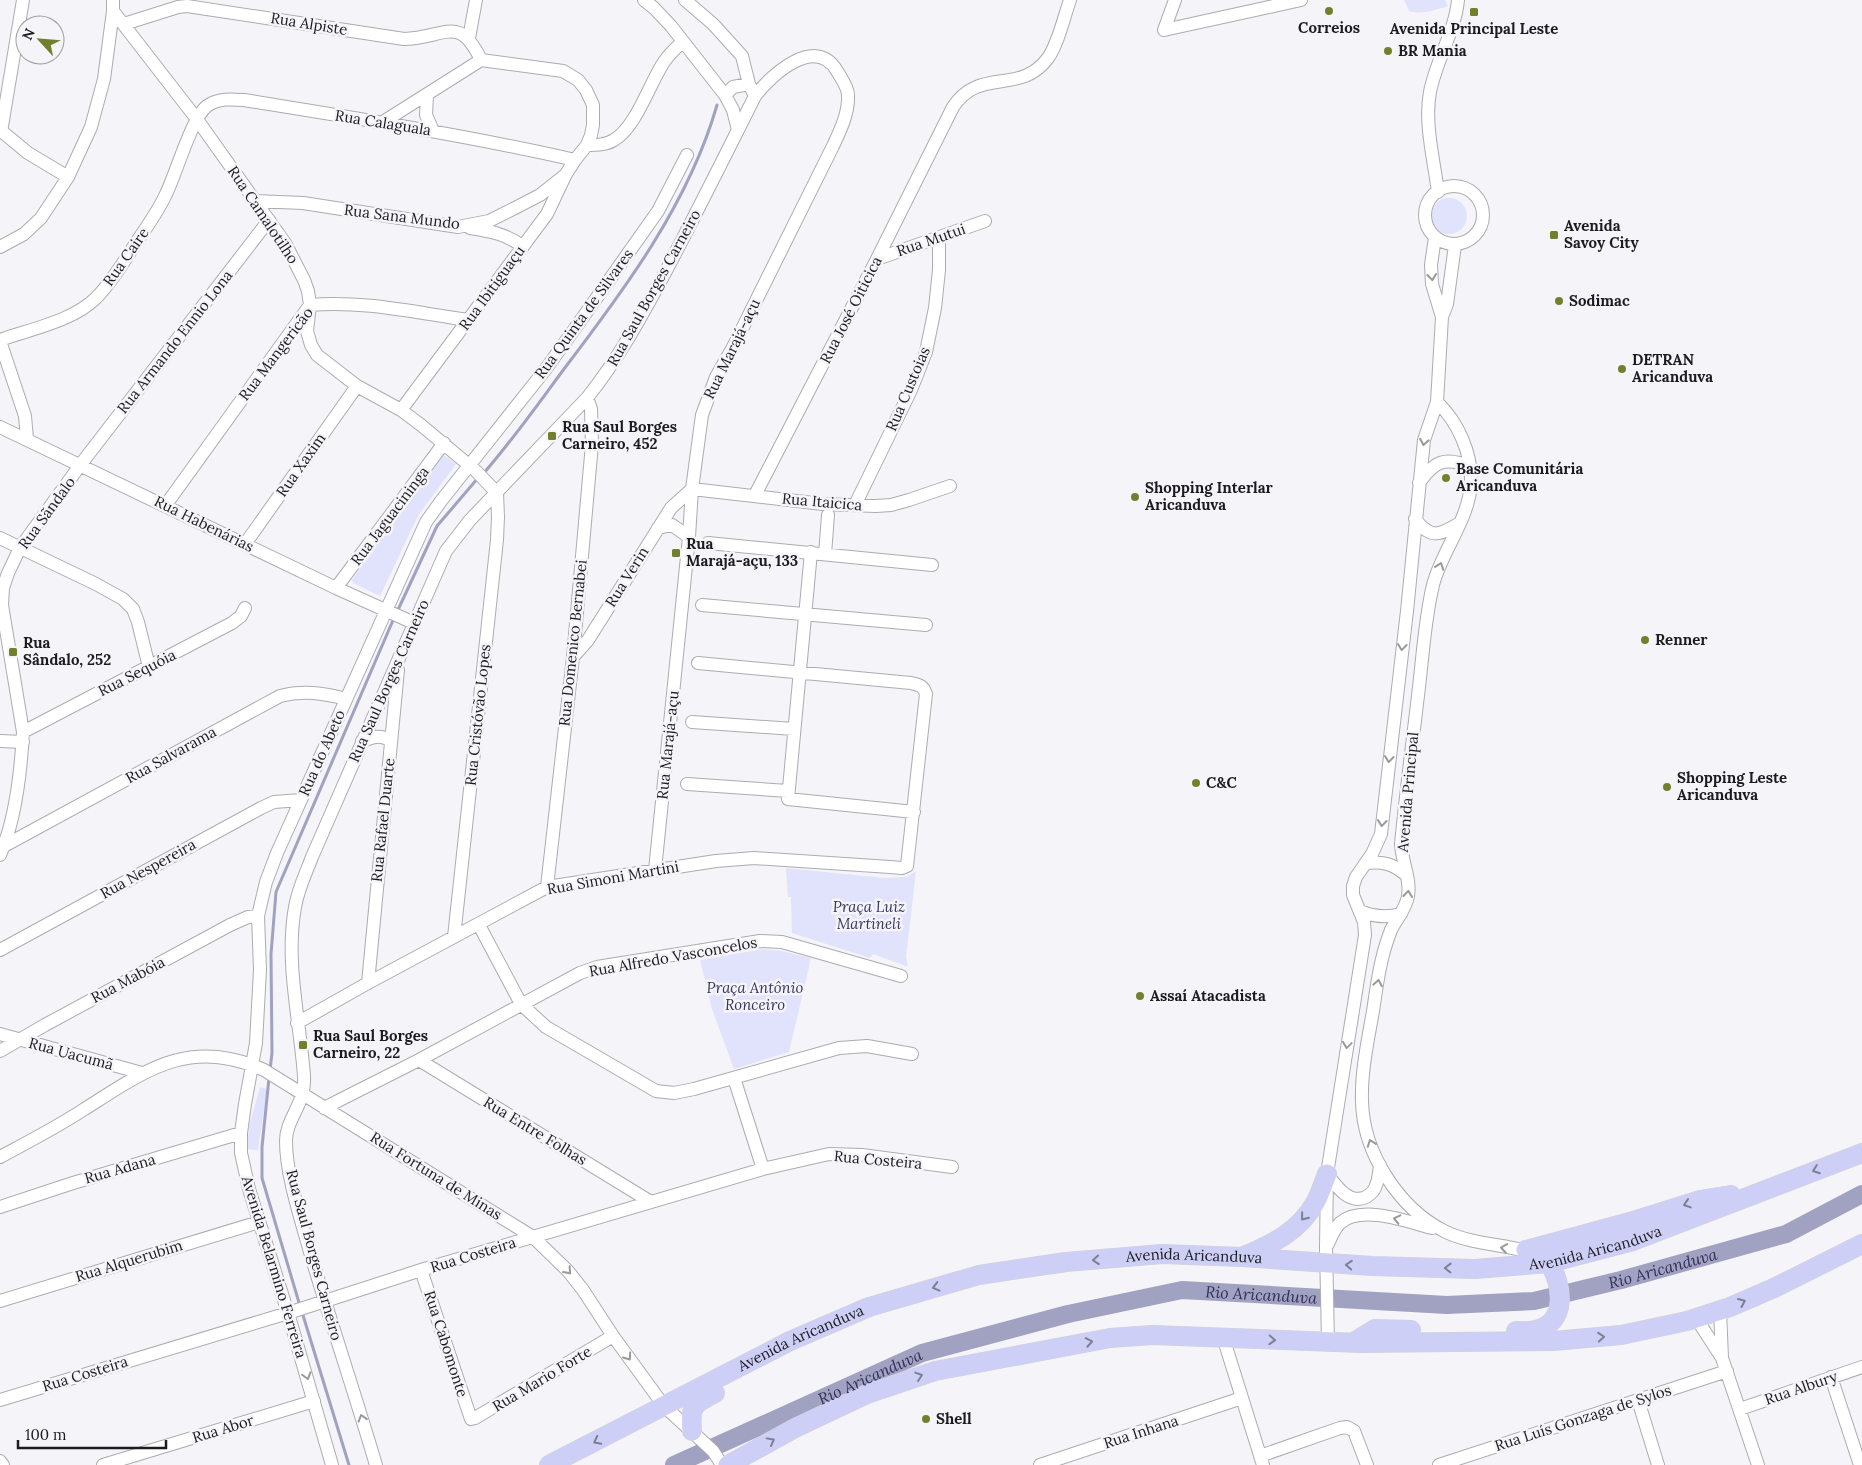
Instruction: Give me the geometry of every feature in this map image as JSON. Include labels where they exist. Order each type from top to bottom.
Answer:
[{"type":"highway","name":"Avenida Aricanduva","points":[[549,1465],[777,1347],[869,1307],[979,1275],[1066,1262],[1162,1254],[1475,1269],[1552,1267],[1633,1241],[1862,1153]]},
{"type":"highway","points":[[1242,1257],[1285,1237],[1301,1222],[1315,1203],[1327,1174]]},
{"type":"highway","points":[[1526,1250],[1630,1222],[1700,1200],[1738,1194],[1753,1194]]},
{"type":"highway","points":[[730,1464],[795,1428],[867,1394],[934,1371],[1110,1338],[1152,1336],[1223,1337],[1328,1342],[1553,1341],[1622,1335],[1696,1318],[1720,1310],[1774,1288],[1862,1244]]},
{"type":"highway","points":[[1353,1342],[1375,1329],[1536,1330],[1546,1326],[1554,1319],[1559,1309],[1561,1296],[1552,1267]]},
{"type":"highway","points":[[685,1425],[693,1407],[698,1402],[760,1366],[777,1347]]},
{"type":"street","points":[[23,0],[1,131],[28,153],[68,176]]},
{"type":"street","points":[[476,0],[468,38],[481,60]]},
{"type":"street","points":[[644,0],[660,14],[725,95],[733,110],[738,130]]},
{"type":"street","points":[[685,0],[713,24],[742,56],[749,84],[755,96]]},
{"type":"street","name":"Rua José Oiticica","points":[[756,495],[957,100],[966,92],[986,83],[1025,77],[1037,70],[1048,58],[1054,47],[1070,0]]},
{"type":"street","points":[[1175,0],[1164,30],[1301,0]]},
{"type":"street","points":[[1438,192],[1428,107],[1432,81],[1457,10],[1458,0]]},
{"type":"street","points":[[0,246],[24,234],[42,218],[68,176],[91,127],[98,103],[104,79],[113,6]]},
{"type":"street","name":"Rua Camalotilho","points":[[113,6],[124,24],[196,118],[285,243],[308,291],[310,305],[307,331],[311,345],[317,355],[357,386],[401,410],[444,443],[495,490]]},
{"type":"street","name":"Rua Alpiste","points":[[124,24],[178,7],[187,6],[404,38],[419,38],[455,31],[462,32],[468,38]]},
{"type":"street","points":[[588,145],[604,144],[615,140],[624,131],[636,115],[661,65],[669,54],[682,42]]},
{"type":"street","name":"Rua Marajá-açu","points":[[655,870],[689,537],[692,489],[704,406],[716,377],[732,349],[833,146],[843,122],[848,94],[832,62],[826,58],[808,56],[797,60],[766,82],[755,96]]},
{"type":"street","points":[[383,122],[481,60],[564,71],[578,80],[586,90],[593,105],[593,126],[588,145],[575,160]]},
{"type":"street","points":[[725,95],[733,87],[749,84]]},
{"type":"street","points":[[427,95],[426,115],[434,131]]},
{"type":"street","name":"Rua Saul Borges Carneiro","points":[[376,1465],[320,1302],[293,1184],[287,1148],[286,1140],[289,1125],[303,1096],[304,1077],[297,1023],[292,933],[295,906],[300,887],[399,658],[411,622],[446,551],[495,490],[588,398],[620,352],[688,229],[755,96]]},
{"type":"street","name":"Rua Calaguala","points":[[196,118],[208,105],[226,99],[465,136],[575,160]]},
{"type":"street","name":"Rua Caire","points":[[0,340],[65,318],[83,310],[97,297],[119,270],[166,196],[196,118]]},
{"type":"street","name":"Rua Quinta de Silvares","points":[[472,468],[545,370],[658,211],[687,155]]},
{"type":"street","name":"Rua Ibitiguaçu","points":[[401,410],[547,214],[566,174],[575,160]]},
{"type":"street","name":"Rua Sana Mundo","points":[[255,200],[303,203],[458,227],[489,221],[540,195],[566,174]]},
{"type":"street","points":[[1462,187],[1470,191],[1481,204],[1483,221],[1480,229],[1470,240],[1448,244],[1434,237],[1428,229],[1426,210],[1430,200],[1438,192],[1445,188],[1462,187]]},
{"type":"street","name":"Rua Armando Ennio Lona","points":[[81,464],[268,220]]},
{"type":"street","name":"Rua Mutui","points":[[877,259],[986,221]]},
{"type":"street","points":[[458,227],[498,232],[522,246]]},
{"type":"street","name":"Rua Custoias","points":[[855,505],[911,390],[926,352],[938,279],[939,237]]},
{"type":"street","name":"Avenida Principal","points":[[1434,237],[1431,265],[1432,284],[1442,317]]},
{"type":"street","name":"Avenida Principal","points":[[1328,1342],[1326,1262],[1327,1174],[1365,935],[1353,886],[1360,870],[1377,845],[1381,834],[1424,440],[1436,402],[1442,317],[1447,304],[1455,244]]},
{"type":"street","name":"Rua Mangericão","points":[[165,506],[310,305],[329,303],[370,306],[468,320]]},
{"type":"street","points":[[0,340],[25,416],[27,438]]},
{"type":"street","name":"Rua Xaxim","points":[[245,544],[357,386]]},
{"type":"street","name":"Rua Domenico Bernabei","points":[[547,887],[573,657],[592,444],[591,409],[588,398]]},
{"type":"street","name":"Avenida Principal","points":[[1436,402],[1450,416],[1462,439],[1471,467],[1469,497],[1460,523],[1438,568],[1428,612],[1401,839],[1401,856],[1409,890],[1408,898],[1392,928],[1382,957],[1363,1073],[1362,1102],[1371,1145],[1380,1165],[1405,1201],[1418,1214],[1444,1231],[1478,1243],[1526,1250],[1536,1254],[1552,1267]]},
{"type":"street","name":"Rua Habenárias","points":[[0,427],[27,438],[336,588],[411,622]]},
{"type":"street","name":"Rua Jaguacininga","points":[[336,588],[444,443]]},
{"type":"street","points":[[1419,484],[1428,471],[1436,464],[1448,460],[1471,467]]},
{"type":"street","name":"Rua Sãndalo","points":[[2,851],[15,795],[23,737],[2,605],[3,588],[20,548],[81,464]]},
{"type":"street","name":"Rua do Abeto","points":[[258,1068],[256,1043],[260,970],[258,916],[272,868],[300,800],[346,699],[389,612],[426,522],[472,468]]},
{"type":"street","name":"Rua Itaicica","points":[[692,489],[823,504],[890,505],[950,486]]},
{"type":"street","name":"Rua Verin","points":[[573,657],[588,640],[671,508],[692,489]]},
{"type":"street","name":"Rua Cristóvão Lopes","points":[[454,938],[496,549],[498,517],[495,490]]},
{"type":"street","points":[[825,554],[828,515]]},
{"type":"street","points":[[1415,519],[1422,529],[1433,534],[1441,533],[1460,523]]},
{"type":"street","points":[[658,528],[672,525],[689,537]]},
{"type":"street","points":[[0,538],[123,599],[133,609],[138,622],[149,667]]},
{"type":"street","points":[[708,543],[932,565]]},
{"type":"street","points":[[698,663],[799,674],[911,683],[920,685],[924,688],[926,694],[914,812],[788,799],[788,791],[799,674],[811,552]]},
{"type":"street","points":[[702,605],[926,625]]},
{"type":"street","name":"Rua Sequóia","points":[[23,737],[232,623],[241,616],[245,608]]},
{"type":"street","points":[[577,611],[585,624],[596,626]]},
{"type":"street","name":"Rua Rafael Duarte","points":[[368,983],[399,658]]},
{"type":"street","name":"Rua Salvarama","points":[[2,851],[280,696],[294,692],[306,692],[323,693],[346,699]]},
{"type":"street","points":[[692,722],[794,729]]},
{"type":"street","points":[[362,741],[377,736],[391,741]]},
{"type":"street","points":[[0,741],[23,737]]},
{"type":"street","points":[[687,784],[788,791]]},
{"type":"street","name":"Rua Nespereira","points":[[0,950],[261,808],[274,802],[300,800]]},
{"type":"street","name":"Rua Simoni Martini","points":[[297,1023],[547,887],[716,861],[754,858],[902,868],[908,866],[914,812]]},
{"type":"street","points":[[1366,863],[1391,865],[1405,874]]},
{"type":"street","points":[[1360,911],[1384,917],[1401,914]]},
{"type":"street","name":"Rua Mabóia","points":[[0,1051],[230,925],[248,917],[258,916]]},
{"type":"street","points":[[479,924],[521,1004],[546,1027],[656,1090],[674,1093],[838,1048],[867,1046],[912,1054]]},
{"type":"street","name":"Rua Alfredo Vasconcelos","points":[[324,1108],[419,1060],[580,973],[597,967],[760,941],[782,942],[901,976]]},
{"type":"street","name":"Rua Uacumã","points":[[0,1034],[142,1073]]},
{"type":"street","name":"Rua Fortuna de Minas","points":[[0,1157],[142,1073],[168,1062],[185,1057],[213,1056],[258,1068],[533,1237],[568,1271],[583,1290],[613,1336],[664,1406],[730,1464]]},
{"type":"street","name":"Rua Entre Folhas","points":[[419,1060],[651,1202]]},
{"type":"street","name":"Avenida Belarmino Ferreira","points":[[258,1068],[241,1133],[241,1153],[259,1222],[293,1311],[314,1401],[332,1465]]},
{"type":"street","points":[[734,1078],[763,1169]]},
{"type":"street","name":"Rua Adana","points":[[0,1207],[73,1183],[241,1133]]},
{"type":"street","name":"Rua Costeira","points":[[0,1400],[421,1270],[763,1169],[829,1154],[862,1155],[952,1167]]},
{"type":"street","points":[[1327,1174],[1345,1194],[1352,1198],[1364,1198],[1372,1193],[1376,1186],[1380,1165]]},
{"type":"street","points":[[1326,1262],[1340,1223],[1355,1216],[1376,1215],[1393,1217],[1444,1231]]},
{"type":"street","name":"Rua Alquerubim","points":[[0,1301],[259,1222]]},
{"type":"street","name":"Rua Cabomonte","points":[[421,1270],[470,1417]]},
{"type":"street","points":[[1720,1310],[1725,1364],[1758,1465]]},
{"type":"street","points":[[1696,1318],[1725,1364]]},
{"type":"street","name":"Rua Mario Forte","points":[[470,1417],[476,1418],[613,1336]]},
{"type":"street","points":[[1223,1337],[1262,1460],[1340,1428],[1347,1428],[1354,1431],[1367,1465]]},
{"type":"street","name":"Rua Luís Gonzaga de Sylos","points":[[1439,1465],[1638,1400],[1725,1364]]},
{"type":"street","name":"Rua Albury","points":[[1740,1409],[1862,1367]]},
{"type":"street","points":[[1830,1377],[1860,1465]]},
{"type":"street","name":"Rua Inhana","points":[[1040,1465],[1242,1398]]},
{"type":"street","points":[[1638,1400],[1658,1465]]},
{"type":"street","name":"Rua Abor","points":[[103,1465],[314,1401]]},
{"type":"street","points":[[0,1461],[2,1465]]},
{"type":"green space","points":[[1404,0],[1445,0],[1448,6],[1428,12],[1414,12],[1409,11]]},
{"type":"green space","points":[[1449,198],[1456,199],[1462,203],[1466,209],[1466,223],[1462,229],[1456,233],[1449,234],[1442,233],[1436,229],[1432,223],[1431,216],[1432,209],[1436,203],[1442,199]]},
{"type":"green space","points":[[444,455],[456,464],[418,516],[380,596],[353,583],[352,580]]},
{"type":"green space","name":"Praça Luiz Martineli","points":[[786,868],[884,878],[907,877],[916,871],[906,957],[908,967],[873,954],[870,958],[792,933],[791,897],[788,897]]},
{"type":"green space","name":"Praça Antônio Ronceiro","points":[[764,949],[811,958],[789,1052],[734,1069],[712,1009],[700,960]]},
{"type":"green space","points":[[260,1087],[267,1089],[258,1150],[247,1149],[249,1127]]},
{"type":"waterway","points":[[483,474],[515,436],[610,308],[653,244],[690,176],[705,141],[717,105]]},
{"type":"waterway","points":[[397,612],[437,526],[478,478]]},
{"type":"waterway","points":[[270,1070],[272,1053],[271,954],[276,892],[394,618]]},
{"type":"waterway","points":[[269,1078],[262,1147],[262,1178],[300,1306]]},
{"type":"waterway","name":"Rio Aricanduva","points":[[674,1465],[922,1353],[1068,1314],[1182,1290],[1447,1305],[1534,1301],[1621,1280],[1786,1234],[1862,1194]]},
{"type":"waterway","points":[[302,1312],[349,1465]]},
{"type":"place","name":"Correios","points":[[1329,11]]},
{"type":"place","name":"Avenida Principal Leste","points":[[1474,12]]},
{"type":"place","name":"BR Mania","points":[[1388,51]]},
{"type":"place","name":"Avenida Savoy City","points":[[1554,235]]},
{"type":"place","name":"Sodimac","points":[[1559,301]]},
{"type":"place","name":"DETRAN Aricanduva","points":[[1622,369]]},
{"type":"place","name":"Rua Saul Borges Carneiro, 452","points":[[552,436]]},
{"type":"place","name":"Base Comunitária Aricanduva","points":[[1446,478]]},
{"type":"place","name":"Shopping Interlar Aricanduva","points":[[1135,497]]},
{"type":"place","name":"Rua Marajá-açu, 133","points":[[676,553]]},
{"type":"place","name":"Renner","points":[[1645,640]]},
{"type":"place","name":"Rua Sândalo, 252","points":[[13,652]]},
{"type":"place","name":"C&C","points":[[1196,783]]},
{"type":"place","name":"Shopping Leste Aricanduva","points":[[1667,787]]},
{"type":"place","name":"Assaí Atacadista","points":[[1140,996]]},
{"type":"place","name":"Rua Saul Borges Carneiro, 22","points":[[303,1045]]},
{"type":"place","name":"Shell","points":[[926,1419]]}]
